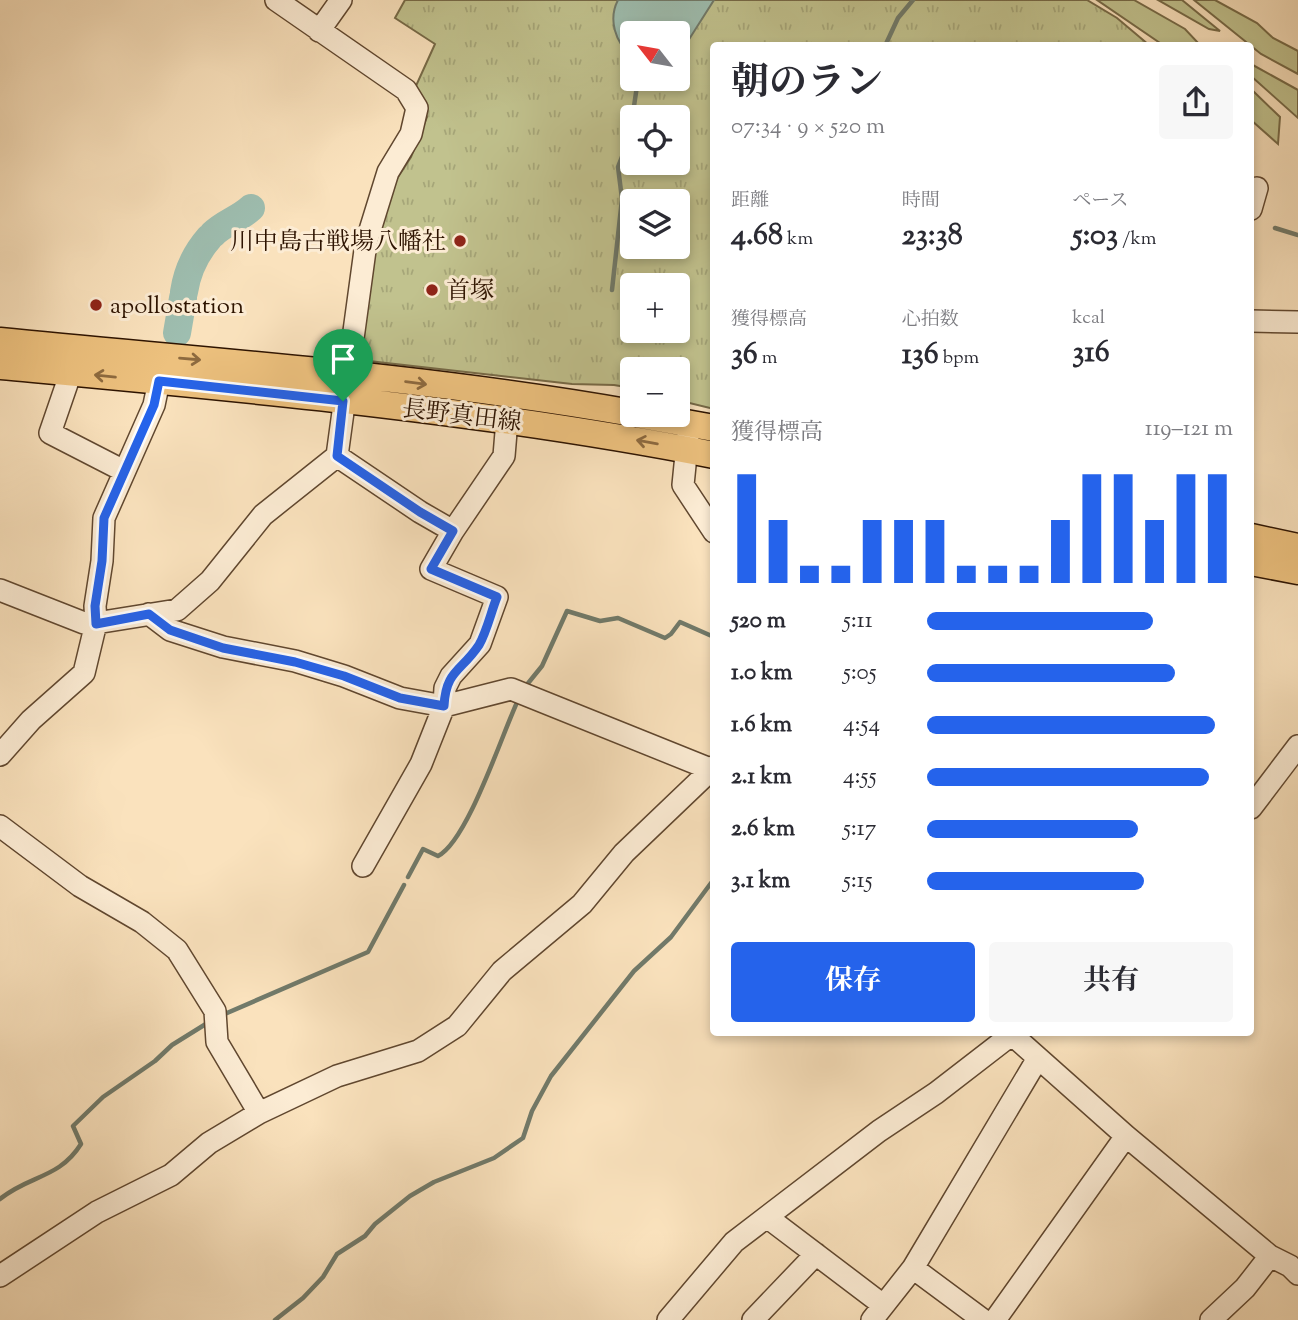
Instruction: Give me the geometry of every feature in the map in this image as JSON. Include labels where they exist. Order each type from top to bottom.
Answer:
[{"type":"main road","name":"長野真田線","points":[[0,341],[347,374],[620,411]]},
{"type":"main road","name":"長野真田線","points":[[0,366],[507,420],[697,434]]},
{"type":"main road","name":"長野真田線","points":[[676,427],[697,434],[710,449]]},
{"type":"main road","points":[[1254,538],[1298,547]]},
{"type":"main road","points":[[1254,563],[1298,572]]},
{"type":"street","points":[[0,590],[84,623],[96,624],[177,610],[210,581],[263,515],[337,456],[366,243],[388,172],[411,134],[417,108],[406,90],[276,0]]},
{"type":"street","points":[[319,31],[341,0]]},
{"type":"street","points":[[1254,198],[1257,188]]},
{"type":"street","points":[[1254,321],[1298,322]]},
{"type":"street","points":[[71,372],[50,433],[124,471]]},
{"type":"street","points":[[0,755],[31,720],[84,673],[96,624],[95,606],[102,561],[104,518],[154,405],[159,381]]},
{"type":"street","points":[[363,866],[421,764],[444,706],[445,688],[451,676],[480,644],[497,597],[431,569],[453,531],[504,456],[507,420]]},
{"type":"street","points":[[697,434],[683,485],[710,526]]},
{"type":"street","points":[[337,456],[453,531]]},
{"type":"street","points":[[149,614],[170,630],[223,648],[295,662],[344,676],[400,698],[444,706],[511,689],[710,767]]},
{"type":"street","points":[[1254,804],[1298,746]]},
{"type":"street","points":[[0,1276],[97,1212],[171,1175],[209,1143],[259,1113],[337,1076],[418,1051],[457,1027],[502,971],[582,904],[624,853],[710,770]]},
{"type":"street","points":[[0,826],[80,886],[142,922],[177,950],[215,1011],[216,1042],[259,1113]]},
{"type":"street","points":[[668,1320],[734,1242],[879,1131],[936,1093],[1008,1036]]},
{"type":"street","points":[[1015,1036],[1126,1136],[1270,1256],[1290,1266],[1298,1274]]},
{"type":"street","points":[[767,1217],[816,1254],[878,1312],[913,1268],[1038,1058]]},
{"type":"street","points":[[995,1320],[1126,1136]]},
{"type":"street","points":[[753,1320],[816,1254]]},
{"type":"street","points":[[1210,1320],[1245,1288],[1270,1256]]},
{"type":"street","points":[[913,1268],[983,1320]]},
{"type":"green space","points":[[405,0],[1087,0],[1117,18],[1145,42],[710,42],[710,408],[690,403],[690,357],[620,357],[620,386],[572,384],[360,360],[375,232],[389,191],[411,157],[427,117],[415,88],[435,44],[395,18]]},
{"type":"green space","points":[[1097,0],[1134,0],[1185,29],[1197,42],[1159,42]]},
{"type":"green space","points":[[1158,0],[1182,0],[1220,31],[1209,29]]},
{"type":"green space","points":[[1194,0],[1215,0],[1257,23],[1273,38],[1298,51],[1298,74],[1261,54],[1254,48],[1254,42],[1246,42]]},
{"type":"green space","points":[[1254,66],[1298,90],[1298,118],[1254,79]]},
{"type":"green space","points":[[1254,92],[1280,117],[1278,144],[1254,123]]},
{"type":"shaded area","points":[[618,0],[714,0],[690,38],[690,21],[620,21],[620,42],[614,23]]},
{"type":"waterway","points":[[887,42],[898,18],[913,0]]},
{"type":"waterway","points":[[634,105],[636,91]]},
{"type":"waterway","points":[[612,290],[622,199],[618,167],[620,162]]},
{"type":"waterway","points":[[213,234],[251,208]]},
{"type":"waterway","points":[[1275,228],[1298,235]]},
{"type":"waterway","points":[[184,292],[192,264],[209,238]]},
{"type":"waterway","points":[[177,333],[183,298]]},
{"type":"waterway","points":[[525,687],[542,666],[567,611],[600,621],[618,618],[665,638],[680,622],[710,635]]},
{"type":"waterway","points":[[408,877],[423,849],[438,856],[461,830],[484,784],[519,698]]},
{"type":"waterway","points":[[275,1320],[303,1298],[323,1277],[337,1254],[365,1236],[375,1224],[410,1196],[434,1182],[494,1158],[523,1138],[532,1111],[551,1076],[634,971],[671,937],[710,884]]},
{"type":"waterway","points":[[220,1016],[368,952],[404,885]]},
{"type":"waterway","points":[[0,1199],[63,1164],[81,1144],[73,1126],[103,1097],[155,1061],[172,1045],[209,1022]]},
{"type":"place","name":"川中島古戦場八幡社","points":[[460,241]]},
{"type":"place","name":"首塚","points":[[432,290]]},
{"type":"place","name":"apollostation","points":[[96,305]]},
{"type":"route","points":[[159,381],[343,401],[337,456],[453,531],[431,569],[497,597],[480,644],[451,676],[445,688],[444,706],[400,698],[344,676],[295,662],[223,648],[170,630],[149,614],[96,624],[95,606],[102,561],[104,518],[144,430],[154,405],[159,381]]}]
